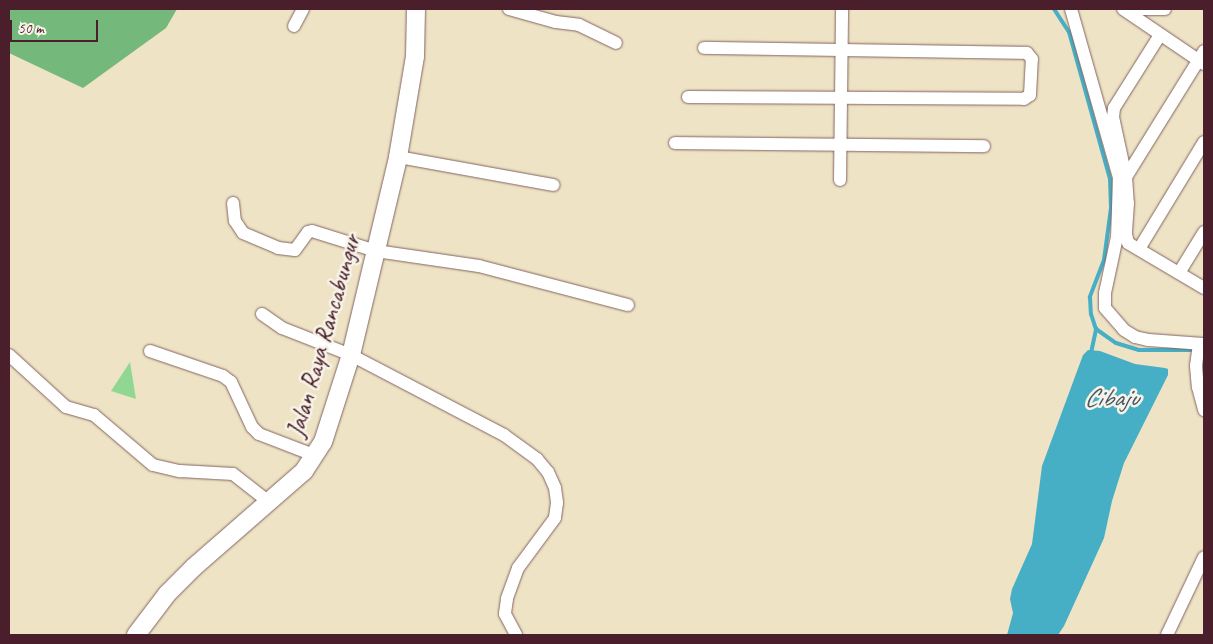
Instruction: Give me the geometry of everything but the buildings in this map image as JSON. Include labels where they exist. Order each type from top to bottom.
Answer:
[{"type":"main road","name":"Jalan Raya Rancabungur","points":[[136,635],[167,594],[194,567],[304,472],[316,456],[323,442],[351,355],[398,157],[415,56],[416,9]]},
{"type":"street","points":[[294,26],[303,9]]},
{"type":"street","points":[[509,9],[556,22],[579,25],[616,43]]},
{"type":"street","points":[[840,180],[842,9]]},
{"type":"street","points":[[1071,9],[1119,178],[1117,236],[1105,293],[1105,308],[1124,330],[1135,336],[1148,340],[1202,344],[1196,366],[1198,387],[1204,410]]},
{"type":"street","points":[[1125,9],[1165,9]]},
{"type":"street","points":[[1125,9],[1160,35],[1202,58],[1126,177]]},
{"type":"street","points":[[1160,35],[1114,108],[1113,116],[1126,177],[1128,203],[1126,234],[1128,243],[1204,288]]},
{"type":"street","points":[[688,97],[1024,98],[1030,95],[1032,59],[1027,52],[704,48]]},
{"type":"street","points":[[1139,249],[1204,142]]},
{"type":"street","points":[[675,144],[984,146]]},
{"type":"street","points":[[398,157],[553,185]]},
{"type":"street","points":[[233,203],[235,221],[244,233],[278,248],[295,250],[308,232],[312,231],[376,251],[479,266],[628,305]]},
{"type":"street","points":[[1179,273],[1204,232]]},
{"type":"street","points":[[262,314],[282,328],[351,355],[504,435],[537,458],[548,472],[556,495],[555,518],[518,568],[507,599],[505,614],[516,635]]},
{"type":"street","points":[[150,350],[223,376],[231,382],[247,418],[259,434],[316,456]]},
{"type":"street","points":[[9,355],[66,407],[94,415],[153,465],[180,471],[233,474],[269,502]]},
{"type":"street","points":[[1167,635],[1204,557]]},
{"type":"green space","points":[[9,9],[177,9],[166,28],[83,88],[9,53]]},
{"type":"green space","points":[[130,362],[136,399],[111,391]]},
{"type":"water","name":"Cibaju","points":[[1088,350],[1100,351],[1135,364],[1165,368],[1168,369],[1168,375],[1124,463],[1112,501],[1104,538],[1064,626],[1058,635],[1007,635],[1013,613],[1010,599],[1012,589],[1032,544],[1042,466],[1083,355]]},
{"type":"waterway","points":[[1054,9],[1069,32],[1110,179],[1111,208],[1104,260],[1090,297],[1091,314],[1096,329],[1116,343],[1139,350],[1197,350]]},
{"type":"waterway","points":[[1091,353],[1096,329]]}]
